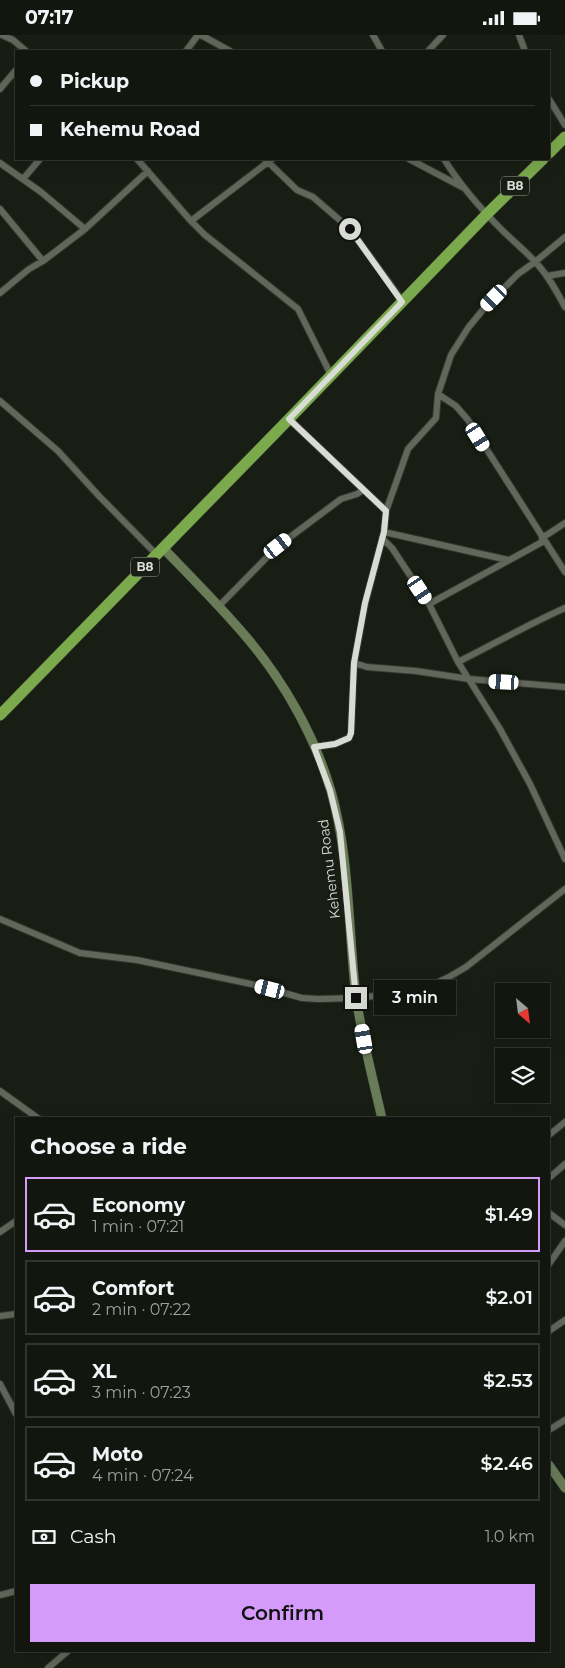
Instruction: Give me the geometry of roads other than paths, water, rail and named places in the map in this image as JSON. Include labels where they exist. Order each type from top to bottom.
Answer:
[{"type":"highway","points":[[550,152],[565,137]]},
{"type":"highway","name":"B8","points":[[0,715],[488,213],[542,160]]},
{"type":"street","points":[[2,35],[13,40],[25,50]]},
{"type":"street","points":[[187,50],[200,35],[228,50]]},
{"type":"street","points":[[373,35],[381,50]]},
{"type":"street","points":[[429,50],[443,35]]},
{"type":"street","points":[[519,35],[525,50]]},
{"type":"street","points":[[0,89],[15,71]]},
{"type":"street","points":[[550,101],[565,125]]},
{"type":"street","points":[[23,179],[39,160]]},
{"type":"street","points":[[138,160],[191,221],[220,248],[298,309],[331,375]]},
{"type":"street","points":[[191,221],[269,160],[297,190],[313,197],[350,229],[402,302]]},
{"type":"street","points":[[411,160],[465,189]]},
{"type":"street","points":[[445,160],[465,189],[503,232],[547,276],[565,307]]},
{"type":"street","points":[[0,163],[41,192],[85,229]]},
{"type":"street","points":[[0,293],[29,269],[43,261],[85,229],[148,171]]},
{"type":"street","points":[[0,209],[43,261]]},
{"type":"street","points":[[314,747],[335,744],[349,738],[352,727],[354,663],[365,603],[383,535],[386,511],[408,449],[436,418],[438,394],[451,355],[468,328],[502,290],[518,274],[565,237]]},
{"type":"street","points":[[547,276],[565,273]]},
{"type":"street","points":[[438,394],[456,406],[468,420],[565,572]]},
{"type":"street","points":[[0,401],[58,451],[99,496],[160,551]]},
{"type":"street","points":[[289,419],[386,511]]},
{"type":"street","points":[[219,606],[278,546],[341,499],[363,490]]},
{"type":"street","points":[[429,604],[508,560],[533,549],[565,523]]},
{"type":"street","points":[[383,535],[508,560]]},
{"type":"street","points":[[383,535],[429,604],[458,661],[500,729],[530,784],[565,859]]},
{"type":"street","name":"Kehemu Road","points":[[160,551],[219,606],[249,640],[272,671],[314,747],[330,790],[340,832],[356,998],[382,1117]]},
{"type":"street","points":[[458,661],[530,623],[565,608]]},
{"type":"street","points":[[354,663],[367,667],[416,671],[469,679],[565,687]]},
{"type":"street","points":[[0,919],[80,953],[137,960],[256,985],[302,998],[356,998],[412,992],[449,977],[466,967],[565,889]]},
{"type":"street","points":[[0,1091],[36,1117]]},
{"type":"street","points":[[550,1134],[565,1122]]},
{"type":"street","points":[[550,1177],[565,1164]]},
{"type":"street","points":[[550,1214],[565,1225]]},
{"type":"street","points":[[0,1232],[15,1222]]},
{"type":"street","points":[[550,1263],[565,1241]]},
{"type":"street","points":[[0,1316],[15,1315]]},
{"type":"street","points":[[550,1330],[565,1320]]},
{"type":"street","points":[[0,1384],[15,1412]]},
{"type":"street","points":[[550,1429],[565,1420]]},
{"type":"street","points":[[550,1466],[565,1488]]},
{"type":"street","points":[[0,1595],[15,1591]]},
{"type":"street","points":[[48,1668],[67,1652]]}]
